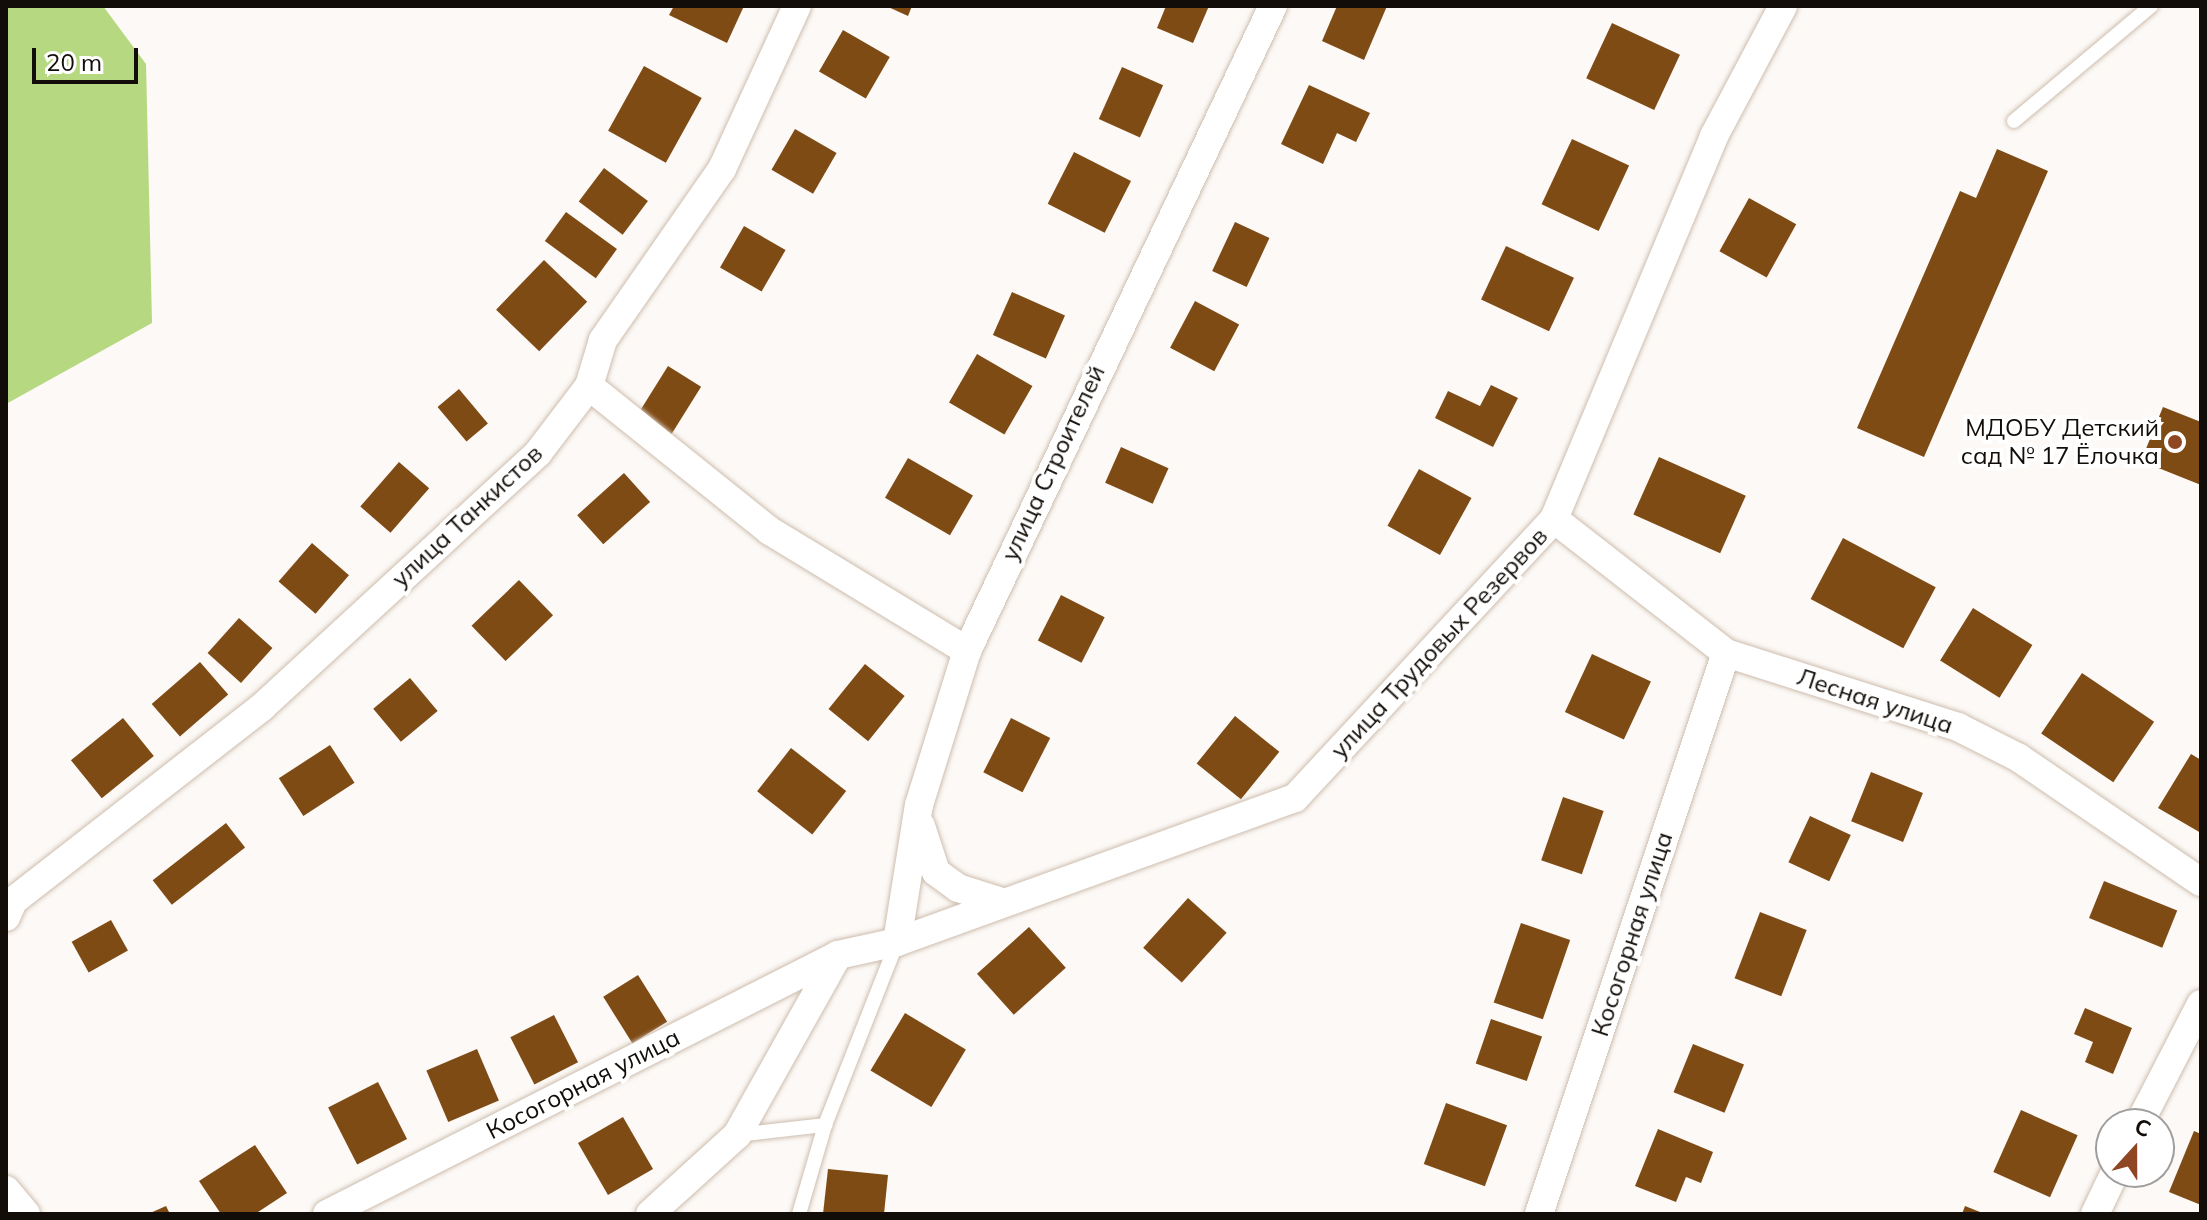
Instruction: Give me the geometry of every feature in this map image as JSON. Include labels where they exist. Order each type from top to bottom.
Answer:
[{"type":"street","name":"улица Танкистов","points":[[6,917],[13,901],[262,707],[538,453],[589,386],[603,340],[722,169],[797,6]]},
{"type":"street","name":"улица Строителей","points":[[897,942],[919,805],[967,651],[1273,6]]},
{"type":"street","name":"улица Трудовых Резервов","points":[[897,942],[1295,798],[1554,519],[1714,136],[1783,6]]},
{"type":"street","points":[[589,386],[770,531],[967,651]]},
{"type":"street","name":"Лесная улица","points":[[1554,519],[1726,653],[1958,727],[2019,758],[2201,882]]},
{"type":"street","name":"Косогорная улица","points":[[1539,1214],[1726,653]]},
{"type":"street","points":[[919,805],[923,846],[936,872],[958,888],[1005,903]]},
{"type":"street","name":"Косогорная улица","points":[[327,1214],[838,955],[897,942]]},
{"type":"street","points":[[650,1214],[737,1135],[838,955]]},
{"type":"street","points":[[2147,1108],[2201,1004]]},
{"type":"street","points":[[2095,1214],[2107,1188]]},
{"type":"street","points":[[6,1190],[26,1214]]},
{"type":"lane","points":[[2014,121],[2151,6]]},
{"type":"lane","points":[[799,1214],[825,1125],[897,942]]},
{"type":"lane","points":[[737,1135],[825,1125]]},
{"type":"green space","points":[[6,6],[103,6],[146,64],[152,323],[6,404]]},
{"type":"building","points":[[674,6],[744,6],[727,43],[669,15]]},
{"type":"building","points":[[886,6],[912,6],[908,16]]},
{"type":"building","points":[[1166,6],[1209,6],[1193,43],[1157,28]]},
{"type":"building","points":[[1337,6],[1387,6],[1364,60],[1322,41]]},
{"type":"building","points":[[1612,23],[1680,55],[1654,110],[1586,78]]},
{"type":"building","points":[[843,30],[890,57],[866,99],[819,72]]},
{"type":"building","points":[[644,66],[702,98],[666,163],[608,131]]},
{"type":"building","points":[[1122,67],[1163,85],[1140,137],[1099,119]]},
{"type":"building","points":[[1309,85],[1370,113],[1356,142],[1337,133],[1323,164],[1281,144]]},
{"type":"building","points":[[795,129],[837,153],[813,194],[772,170]]},
{"type":"building","points":[[1572,139],[1629,166],[1599,231],[1542,204]]},
{"type":"building","points":[[1997,149],[2048,171],[1924,457],[1857,428],[1960,191],[1976,198]]},
{"type":"building","points":[[1074,152],[1131,181],[1105,233],[1048,204]]},
{"type":"building","points":[[604,168],[648,201],[623,235],[579,202]]},
{"type":"building","points":[[1749,198],[1796,224],[1767,278],[1719,251]]},
{"type":"building","points":[[566,212],[617,249],[596,278],[545,241]]},
{"type":"building","points":[[1235,222],[1269,238],[1247,287],[1212,271]]},
{"type":"building","points":[[744,226],[786,250],[762,292],[720,268]]},
{"type":"building","points":[[1506,246],[1574,278],[1549,331],[1481,299]]},
{"type":"building","points":[[544,260],[587,302],[539,351],[496,310]]},
{"type":"building","points":[[1012,292],[1065,316],[1046,359],[993,335]]},
{"type":"building","points":[[1195,301],[1239,324],[1214,371],[1170,348]]},
{"type":"building","points":[[977,354],[1032,386],[1004,434],[949,402]]},
{"type":"building","points":[[668,366],[701,387],[671,434],[638,413]]},
{"type":"building","points":[[1491,385],[1518,398],[1493,447],[1435,418],[1448,391],[1480,406]]},
{"type":"building","points":[[459,389],[488,423],[466,441],[438,407]]},
{"type":"building","name":"МДОБУ Детский сад № 17 Ёлочка","points":[[2163,407],[2201,422],[2201,485],[2141,461]]},
{"type":"building","points":[[1121,447],[1169,468],[1153,504],[1105,483]]},
{"type":"building","points":[[1659,457],[1746,496],[1720,553],[1633,515]]},
{"type":"building","points":[[908,458],[973,496],[950,535],[885,498]]},
{"type":"building","points":[[399,462],[429,488],[390,533],[360,507]]},
{"type":"building","points":[[1419,469],[1471,498],[1440,555],[1387,526]]},
{"type":"building","points":[[624,473],[650,502],[603,544],[577,515]]},
{"type":"building","points":[[1843,538],[1936,587],[1903,648],[1811,599]]},
{"type":"building","points":[[312,543],[349,575],[316,614],[279,581]]},
{"type":"building","points":[[519,580],[553,615],[506,661],[472,626]]},
{"type":"building","points":[[1061,595],[1105,617],[1082,663],[1038,640]]},
{"type":"building","points":[[1973,608],[2032,645],[2000,698],[1940,661]]},
{"type":"building","points":[[239,618],[272,648],[241,683],[208,653]]},
{"type":"building","points":[[1592,654],[1651,681],[1624,739],[1565,712]]},
{"type":"building","points":[[200,662],[228,694],[180,736],[152,704]]},
{"type":"building","points":[[865,664],[905,696],[868,741],[828,709]]},
{"type":"building","points":[[2082,673],[2154,722],[2113,782],[2041,734]]},
{"type":"building","points":[[410,678],[438,711],[401,742],[373,709]]},
{"type":"building","points":[[1235,716],[1279,752],[1241,799],[1197,763]]},
{"type":"building","points":[[123,718],[154,756],[102,798],[71,760]]},
{"type":"building","points":[[1011,718],[1050,738],[1023,792],[983,772]]},
{"type":"building","points":[[330,745],[355,783],[303,816],[279,778]]},
{"type":"building","points":[[791,748],[846,791],[812,834],[757,791]]},
{"type":"building","points":[[2191,754],[2201,760],[2201,833],[2158,808]]},
{"type":"building","points":[[1871,772],[1923,793],[1903,842],[1851,821]]},
{"type":"building","points":[[1563,797],[1604,811],[1582,874],[1541,860]]},
{"type":"building","points":[[1810,816],[1851,835],[1829,881],[1788,862]]},
{"type":"building","points":[[226,823],[245,847],[172,905],[153,880]]},
{"type":"building","points":[[2104,881],[2177,911],[2162,948],[2089,918]]},
{"type":"building","points":[[1188,898],[1227,933],[1182,983],[1143,948]]},
{"type":"building","points":[[1760,912],[1807,930],[1781,996],[1735,978]]},
{"type":"building","points":[[111,920],[128,951],[89,972],[72,942]]},
{"type":"building","points":[[1521,923],[1570,940],[1543,1019],[1494,1002]]},
{"type":"building","points":[[1029,927],[1066,968],[1014,1015],[977,974]]},
{"type":"building","points":[[638,975],[667,1022],[632,1043],[603,997]]},
{"type":"building","points":[[2085,1008],[2132,1028],[2113,1074],[2085,1062],[2093,1042],[2074,1034]]},
{"type":"building","points":[[905,1013],[966,1050],[931,1107],[870,1070]]},
{"type":"building","points":[[554,1015],[578,1062],[534,1084],[510,1037]]},
{"type":"building","points":[[1491,1019],[1542,1037],[1527,1081],[1476,1063]]},
{"type":"building","points":[[1693,1044],[1744,1065],[1725,1113],[1674,1092]]},
{"type":"building","points":[[477,1049],[499,1101],[448,1122],[426,1070]]},
{"type":"building","points":[[378,1082],[407,1139],[357,1164],[328,1107]]},
{"type":"building","points":[[1446,1103],[1507,1125],[1485,1186],[1424,1164]]},
{"type":"building","points":[[2021,1110],[2078,1135],[2050,1197],[1993,1172]]},
{"type":"building","points":[[623,1117],[653,1169],[608,1195],[578,1143]]},
{"type":"building","points":[[1658,1129],[1713,1152],[1701,1183],[1686,1177],[1676,1202],[1635,1186]]},
{"type":"building","points":[[2194,1131],[2201,1134],[2201,1205],[2169,1192],[2171,1188],[2175,1188],[2175,1177]]},
{"type":"building","points":[[255,1145],[287,1193],[255,1214],[221,1214],[199,1181]]},
{"type":"building","points":[[828,1169],[888,1175],[884,1214],[823,1214]]},
{"type":"building","points":[[166,1206],[170,1214],[148,1214]]},
{"type":"building","points":[[1965,1206],[1985,1214],[1962,1214]]},
{"type":"place","name":"МДОБУ Детский сад № 17 Ёлочка","points":[[2175,442]]}]
